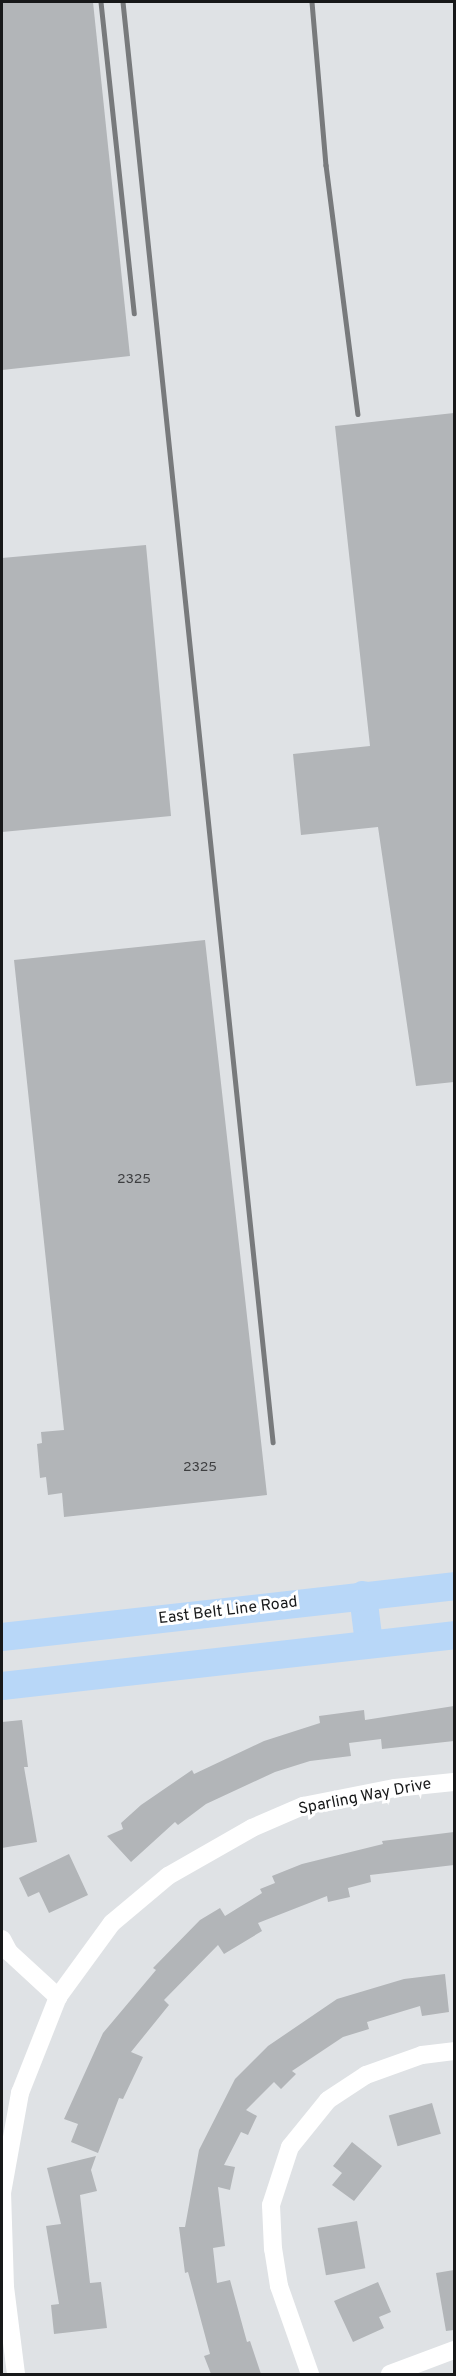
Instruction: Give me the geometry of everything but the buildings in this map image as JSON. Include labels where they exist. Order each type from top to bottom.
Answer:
[{"type":"main road","name":"East Belt Line Road","points":[[2,1637],[454,1586]]},
{"type":"main road","points":[[363,1595],[369,1644]]},
{"type":"main road","points":[[2,1686],[454,1635]]},
{"type":"street","name":"Sparling Way Drive","points":[[16,2374],[5,2288],[2,2193],[20,2093],[58,1997],[112,1923],[168,1876],[252,1828],[303,1806],[395,1788],[454,1782]]},
{"type":"street","points":[[2,1939],[9,1952],[58,1997]]},
{"type":"street","points":[[310,2374],[279,2286],[273,2249],[271,2205],[290,2147],[328,2100],[366,2075],[422,2055],[454,2051]]},
{"type":"street","points":[[390,2374],[454,2350]]},
{"type":"railway","points":[[101,2],[134,313]]},
{"type":"railway","points":[[123,2],[273,1442]]},
{"type":"railway","points":[[312,2],[326,165],[358,414]]}]
